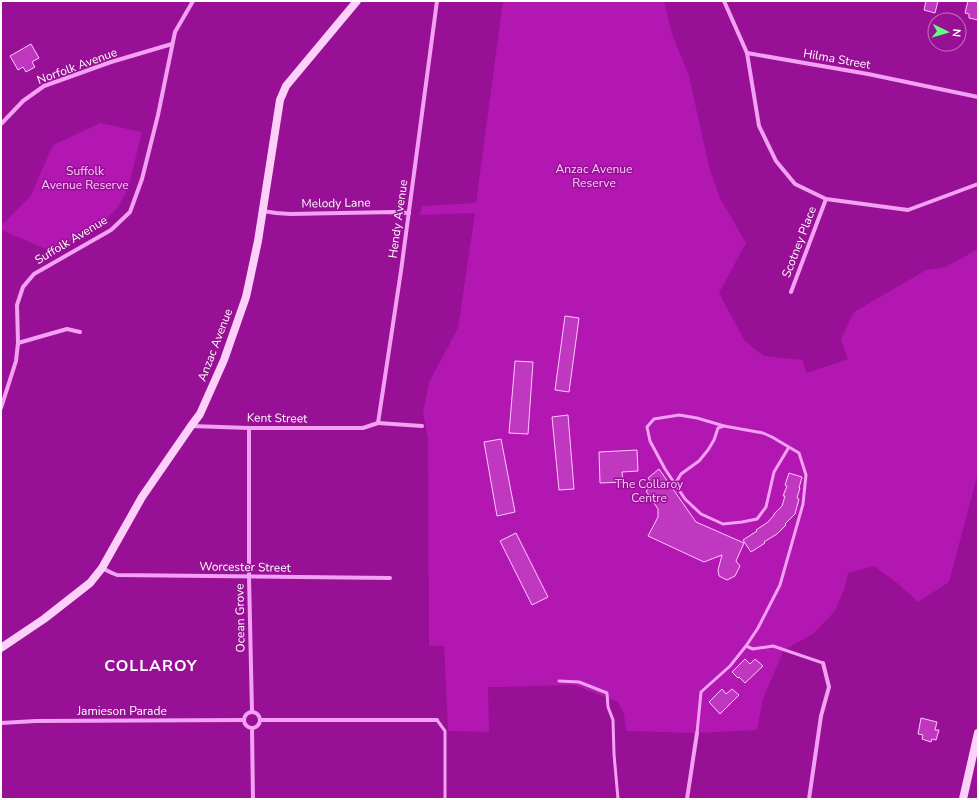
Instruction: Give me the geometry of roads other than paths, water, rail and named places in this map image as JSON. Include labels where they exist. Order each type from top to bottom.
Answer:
[{"type":"street","name":"Suffolk Avenue","points":[[1,408],[16,361],[18,343],[17,305],[23,287],[34,274],[111,230],[130,212],[142,179],[158,114],[175,32],[193,1]]},
{"type":"street","name":"Anzac Avenue","points":[[1,648],[44,619],[90,584],[102,568],[142,497],[200,414],[224,360],[246,297],[258,241],[280,100],[286,86],[357,1]]},
{"type":"street","name":"Hendy Avenue","points":[[378,423],[438,1]]},
{"type":"street","points":[[724,1],[747,53],[759,126],[776,161],[795,184],[826,199],[908,210],[978,184]]},
{"type":"street","name":"Norfolk Avenue","points":[[1,124],[23,101],[44,86],[112,62],[172,44]]},
{"type":"street","name":"Hilma Street","points":[[747,53],[868,74],[978,97]]},
{"type":"street","name":"Scotney Place","points":[[791,292],[826,199]]},
{"type":"street","name":"Melody Lane","points":[[263,211],[290,214],[409,213]]},
{"type":"street","points":[[18,343],[67,329],[80,332]]},
{"type":"street","points":[[378,423],[422,426]]},
{"type":"street","name":"Kent Street","points":[[191,426],[249,428],[363,428],[378,423]]},
{"type":"street","name":"Ocean Grove","points":[[249,428],[249,577],[252,712]]},
{"type":"street","name":"Worcester Street","points":[[102,568],[112,574],[117,575],[390,578]]},
{"type":"street","points":[[809,799],[821,716],[829,687],[823,663]]},
{"type":"street","points":[[252,712],[258,714],[260,720],[258,726],[252,729],[246,726],[244,720],[246,714],[252,712]]},
{"type":"street","name":"Jamieson Parade","points":[[1,723],[36,721],[244,720]]},
{"type":"street","points":[[260,720],[437,720]]},
{"type":"street","points":[[252,729],[254,799]]},
{"type":"street","points":[[687,799],[697,733]]},
{"type":"street","points":[[963,799],[978,733]]},
{"type":"lane","points":[[697,733],[701,692],[730,666],[746,646],[758,628],[780,585],[803,504],[806,475],[799,453],[763,433],[724,426],[697,418],[679,415],[654,419],[647,427],[650,441],[665,469],[685,499],[701,514],[723,524],[757,519],[766,507],[774,472],[789,448]]},
{"type":"lane","points":[[675,484],[681,474],[699,461],[714,440],[718,428],[724,426]]},
{"type":"lane","points":[[746,646],[753,649],[773,646],[823,663]]},
{"type":"lane","points":[[559,681],[579,682],[607,693],[608,707],[613,720],[618,799]]},
{"type":"lane","points":[[437,720],[445,731],[445,799]]},
{"type":"district","name":"COLLAROY","points":[[151,665]]},
{"type":"park label","name":"Anzac Avenue Reserve","points":[[594,176]]},
{"type":"park label","name":"Suffolk Avenue Reserve","points":[[85,178]]},
{"type":"park label","name":"The Collaroy Centre","points":[[649,491]]}]
